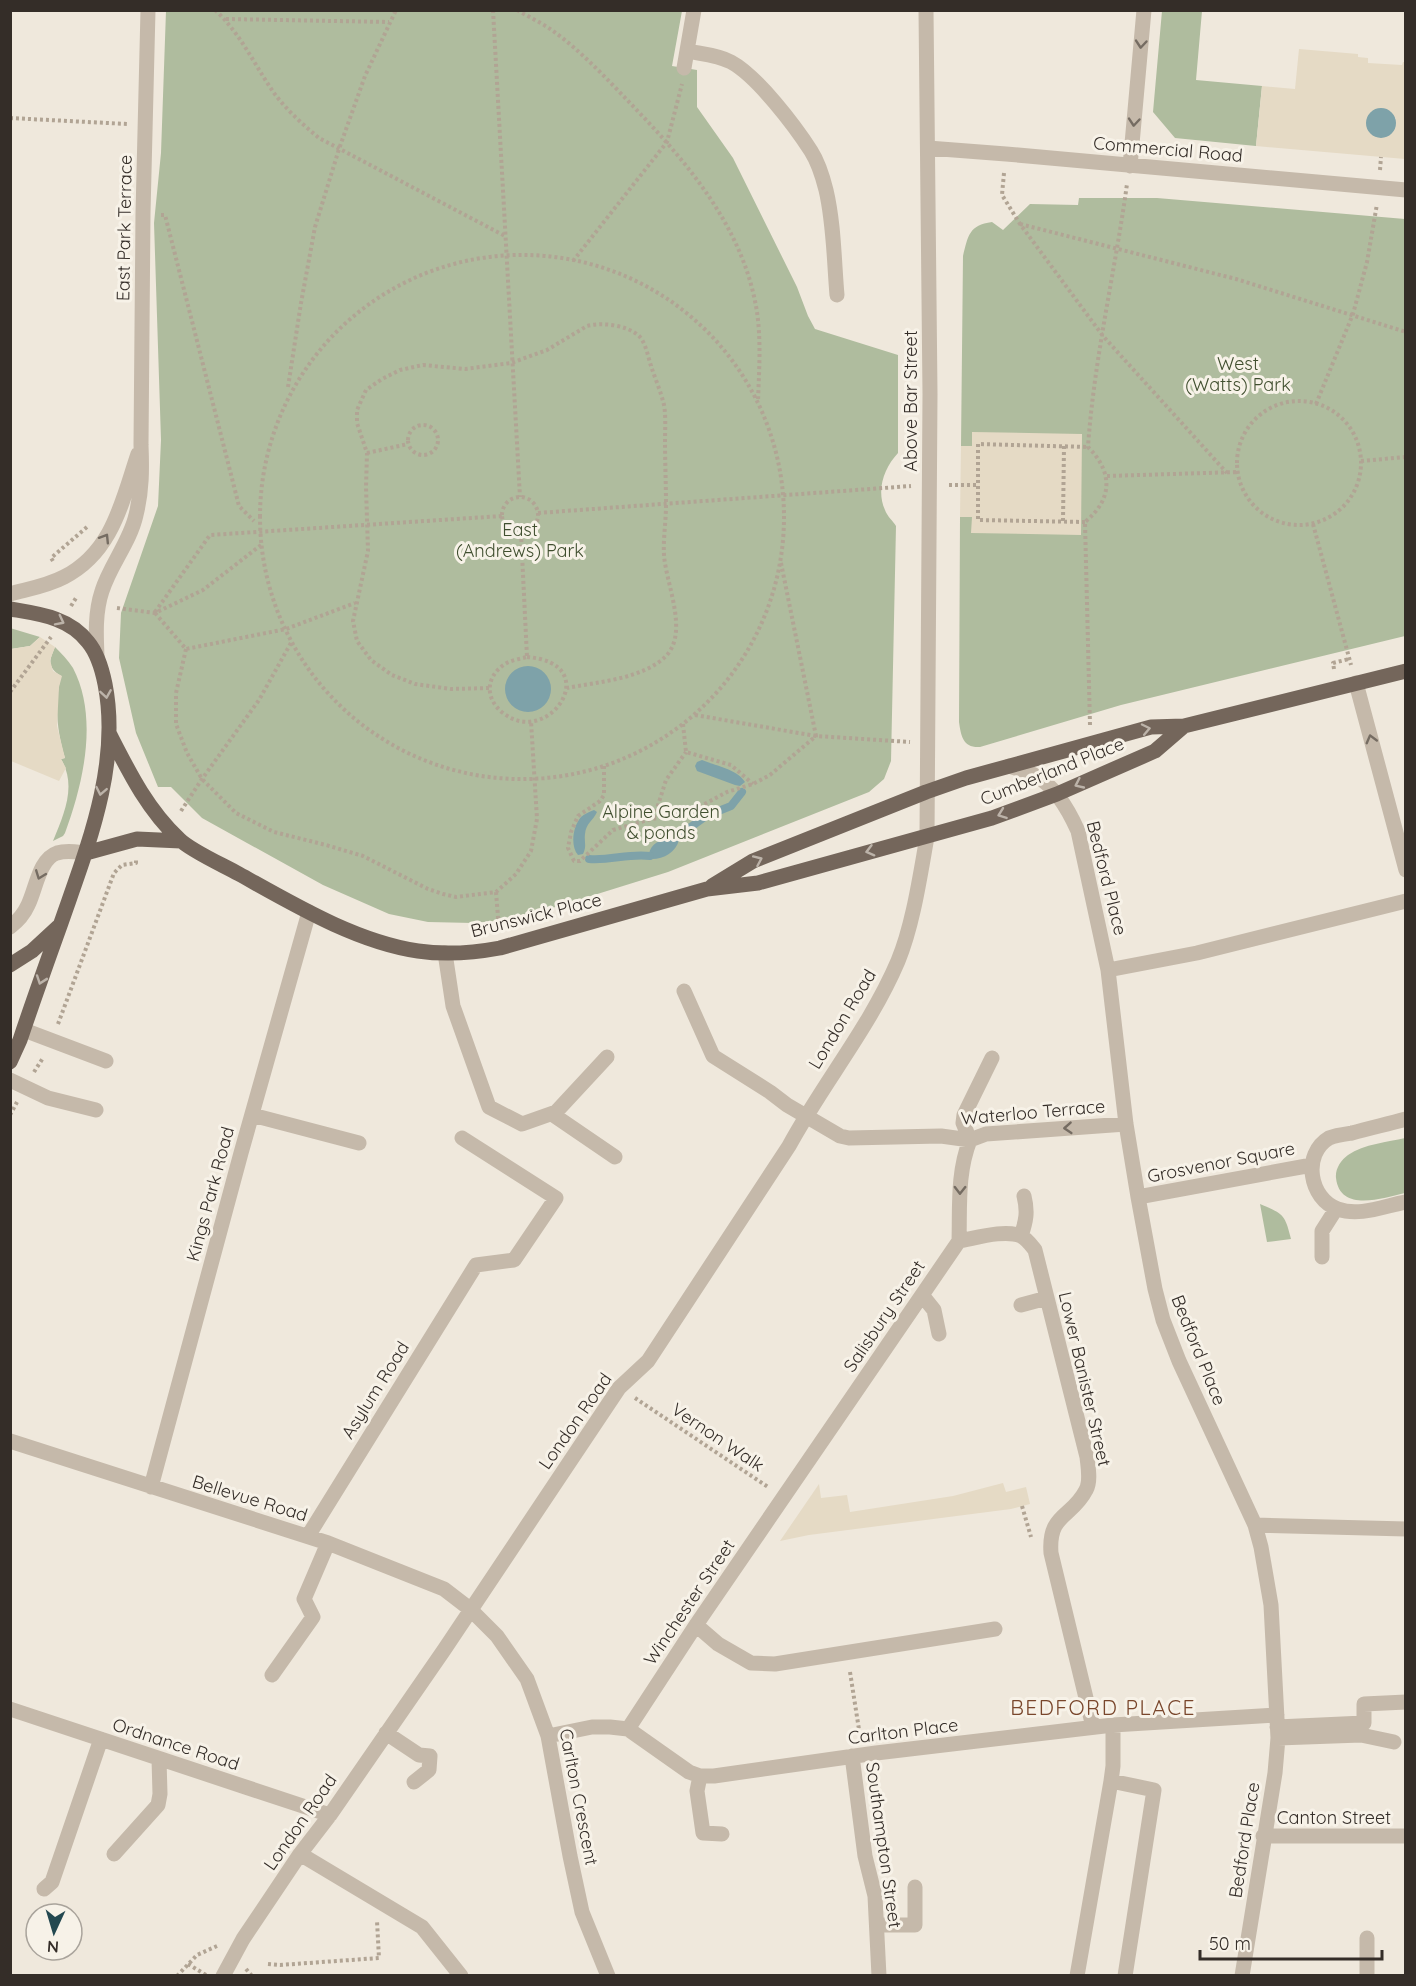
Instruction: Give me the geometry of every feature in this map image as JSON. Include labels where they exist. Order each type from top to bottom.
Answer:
[{"type":"main road","points":[[10,609],[48,615],[74,628],[88,641],[97,656],[108,701],[109,734],[98,805],[86,853],[24,1030],[10,1062]]},
{"type":"main road","name":"Cumberland Place","points":[[926,792],[966,778],[1151,727],[1184,726],[1406,671]]},
{"type":"main road","name":"Cumberland Place","points":[[927,837],[992,818],[1057,795],[1155,751],[1184,726]]},
{"type":"main road","name":"Brunswick Place","points":[[109,734],[142,795],[181,841],[309,912],[380,942],[419,951],[473,952],[500,948],[707,889],[758,883],[927,837]]},
{"type":"main road","name":"Brunswick Place","points":[[707,889],[753,861],[926,792]]},
{"type":"main road","name":"Brunswick Place","points":[[86,853],[137,839],[181,841]]},
{"type":"main road","points":[[10,965],[32,951],[60,924]]},
{"type":"street","name":"East Park Terrace","points":[[97,656],[96,624],[102,590],[122,551],[136,516],[142,480],[143,213],[148,10]]},
{"type":"street","points":[[684,69],[694,10]]},
{"type":"street","name":"Above Bar Street","points":[[926,10],[930,485],[926,792]]},
{"type":"street","points":[[1130,166],[1144,10]]},
{"type":"street","points":[[687,51],[731,62],[747,73],[770,97],[812,153],[825,187],[830,209],[837,295]]},
{"type":"street","name":"Commercial Road","points":[[928,148],[1406,190]]},
{"type":"street","name":"East Park Terrace","points":[[10,594],[48,584],[79,568],[93,556],[108,537],[141,445]]},
{"type":"street","points":[[1356,683],[1406,870]]},
{"type":"street","name":"Bedford Place","points":[[1008,766],[1046,782],[1072,817],[1078,831],[1108,969],[1126,1124],[1155,1289],[1163,1320],[1179,1361],[1255,1525],[1261,1547],[1271,1605],[1277,1727],[1275,1773],[1242,1976]]},
{"type":"street","name":"London Road","points":[[223,1976],[243,1939],[300,1854],[386,1734],[620,1388],[648,1361],[789,1146],[805,1115],[867,1019],[900,958],[927,837],[926,792]]},
{"type":"street","points":[[10,927],[19,920],[28,907],[46,860],[55,854],[67,851],[86,853]]},
{"type":"street","points":[[1108,969],[1197,953],[1406,901]]},
{"type":"street","name":"Kings Park Road","points":[[151,1487],[309,912]]},
{"type":"street","points":[[445,953],[453,1006],[489,1107],[522,1124],[552,1114],[607,1057]]},
{"type":"street","name":"Waterloo Terrace","points":[[684,992],[712,1056],[840,1136],[849,1138],[941,1136],[970,1140],[986,1134],[1126,1124]]},
{"type":"street","points":[[24,1030],[106,1061]]},
{"type":"street","points":[[992,1058],[964,1115],[963,1123],[970,1140],[964,1154],[960,1178],[960,1242],[982,1236],[1009,1234],[1021,1236],[1027,1210],[1024,1196]]},
{"type":"street","points":[[10,1080],[48,1098],[96,1110]]},
{"type":"street","points":[[252,1114],[359,1143]]},
{"type":"street","points":[[552,1114],[615,1157]]},
{"type":"street","name":"Grosvenor Square","points":[[1336,1209],[1319,1194],[1312,1179],[1312,1165],[1318,1148],[1330,1138],[1406,1119]]},
{"type":"street","name":"Asylum Road","points":[[308,1536],[476,1265],[514,1260],[555,1198],[462,1138]]},
{"type":"street","name":"Grosvenor Square","points":[[1138,1197],[1312,1165]]},
{"type":"street","points":[[1322,1257],[1322,1231],[1336,1209],[1360,1212],[1406,1202]]},
{"type":"street","name":"Lower Banister Street","points":[[1021,1236],[1035,1250],[1087,1457],[1089,1474],[1087,1489],[1055,1526],[1050,1540],[1093,1727]]},
{"type":"street","name":"Salisbury Street","points":[[784,1497],[960,1242]]},
{"type":"street","points":[[922,1295],[934,1310],[939,1335]]},
{"type":"street","points":[[1021,1305],[1047,1298]]},
{"type":"street","name":"Bellevue Road","points":[[10,1441],[328,1543],[444,1589],[470,1609]]},
{"type":"street","name":"Winchester Street","points":[[628,1729],[784,1497]]},
{"type":"street","points":[[1255,1525],[1406,1529]]},
{"type":"street","points":[[272,1675],[313,1617],[304,1599],[328,1543]]},
{"type":"street","name":"Carlton Crescent","points":[[470,1609],[496,1636],[528,1679],[548,1736],[582,1912],[608,1976]]},
{"type":"street","points":[[696,1625],[718,1644],[751,1663],[775,1664],[995,1629]]},
{"type":"street","points":[[1277,1727],[1364,1723],[1364,1704],[1406,1702]]},
{"type":"street","name":"Ordnance Road","points":[[10,1709],[330,1815]]},
{"type":"street","points":[[1077,1976],[1111,1781],[1113,1725]]},
{"type":"street","name":"Carlton Place","points":[[700,1776],[1113,1725],[1277,1727]]},
{"type":"street","points":[[548,1736],[592,1726],[628,1729],[688,1772],[700,1776],[697,1791],[703,1833],[722,1834]]},
{"type":"street","points":[[1277,1727],[1361,1735],[1394,1742]]},
{"type":"street","points":[[386,1734],[419,1755],[430,1756],[429,1770],[414,1782]]},
{"type":"street","points":[[44,1889],[52,1882],[101,1739]]},
{"type":"street","name":"Southampton Street","points":[[857,1756],[865,1856],[875,1896],[879,1976]]},
{"type":"street","points":[[114,1854],[158,1805],[159,1759]]},
{"type":"street","points":[[1111,1781],[1154,1790],[1125,1976]]},
{"type":"street","name":"Canton Street","points":[[1263,1836],[1406,1836]]},
{"type":"street","points":[[300,1854],[422,1927],[461,1976]]},
{"type":"street","points":[[877,1925],[915,1925],[915,1887]]},
{"type":"street","points":[[1367,1938],[1367,1976]]},
{"type":"path","points":[[215,10],[244,43],[271,89],[319,138],[506,236]]},
{"type":"path","points":[[288,387],[315,227],[365,76],[396,10]]},
{"type":"path","points":[[493,10],[520,497]]},
{"type":"path","points":[[517,10],[553,31],[606,77],[667,142],[709,196],[738,248],[755,301],[759,342],[758,402]]},
{"type":"path","points":[[225,20],[390,22]]},
{"type":"path","points":[[573,261],[667,142],[681,92],[684,69]]},
{"type":"path","points":[[10,118],[146,124]]},
{"type":"path","points":[[1006,154],[1002,195],[1020,224],[1103,336],[1227,473]]},
{"type":"path","points":[[1088,447],[978,444],[978,520],[1085,522],[1102,504],[1106,489],[1106,476],[1102,465],[1088,447],[1090,408],[1130,166]]},
{"type":"path","points":[[1317,404],[1353,314],[1367,261],[1378,188]]},
{"type":"path","points":[[143,213],[165,215],[239,506],[255,521]]},
{"type":"path","points":[[1020,224],[1236,279],[1406,332]]},
{"type":"path","points":[[276,410],[261,459],[255,521],[275,602],[286,629],[307,665],[339,703],[368,728],[419,758],[447,768],[476,774],[505,778],[534,778],[581,772],[630,756],[655,743],[695,715],[723,686],[744,658],[765,617],[773,596],[781,562],[785,529],[784,495],[776,448],[758,402],[738,368],[712,337],[682,310],[648,288],[612,272],[573,261],[540,257],[507,257],[463,263],[421,277],[382,297],[346,324],[288,387],[280,402]]},
{"type":"path","points":[[489,688],[451,689],[416,684],[392,675],[371,660],[357,642],[353,621],[368,551],[367,453],[357,423],[357,410],[366,390],[400,370],[423,365],[465,369],[511,363],[547,350],[580,329],[594,324],[619,327],[640,337],[664,404],[666,504],[664,556],[676,624],[671,650],[657,663],[634,674],[567,688]]},
{"type":"path","points":[[1299,401],[1317,404],[1343,419],[1353,432],[1359,446],[1361,461],[1356,489],[1348,501],[1333,515],[1313,524],[1284,523],[1258,510],[1242,486],[1238,472],[1238,454],[1243,438],[1252,423],[1265,411],[1281,404],[1299,401]]},
{"type":"path","points":[[420,425],[429,426],[438,437],[436,448],[428,454],[413,452],[408,444],[409,434],[420,425]]},
{"type":"path","points":[[367,453],[408,444]]},
{"type":"path","points":[[1064,446],[1064,521]]},
{"type":"path","points":[[1361,461],[1406,458]]},
{"type":"path","points":[[1106,476],[1238,472]]},
{"type":"path","points":[[538,513],[930,485],[978,485]]},
{"type":"path","points":[[520,497],[530,500],[538,513],[536,524],[527,532],[521,533],[506,526],[502,516],[509,501],[520,497]]},
{"type":"path","points":[[155,613],[210,535],[502,516]]},
{"type":"path","points":[[1085,522],[1088,719],[1094,743]]},
{"type":"path","points":[[1313,524],[1349,659],[1333,663]]},
{"type":"path","points":[[51,558],[89,526]]},
{"type":"path","points":[[521,533],[527,657]]},
{"type":"path","points":[[120,609],[155,613],[203,590],[261,545]]},
{"type":"path","points":[[781,562],[816,736]]},
{"type":"path","points":[[72,604],[76,598]]},
{"type":"path","points":[[186,649],[286,629],[356,602]]},
{"type":"path","points":[[155,613],[186,649]]},
{"type":"path","points":[[181,812],[259,700],[292,640]]},
{"type":"path","points":[[10,692],[48,642]]},
{"type":"path","points":[[186,649],[176,693],[176,724],[187,753],[202,779],[236,813],[274,832],[363,856],[428,889],[456,897],[496,892],[516,874],[531,851],[537,819],[531,721]]},
{"type":"path","points":[[527,657],[551,662],[565,677],[567,688],[565,699],[555,711],[531,721],[515,719],[501,712],[493,703],[489,688],[492,678],[506,663],[527,657]]},
{"type":"path","points":[[695,715],[816,736],[926,742]]},
{"type":"path","points":[[654,818],[666,780],[686,752],[683,724]]},
{"type":"path","points":[[604,766],[604,795],[600,801],[578,816],[571,832],[568,848],[574,861],[580,861],[613,830],[654,818],[686,814],[728,792],[753,784],[770,775],[816,736]]},
{"type":"path","points":[[686,752],[731,765],[753,784]]},
{"type":"path","points":[[57,1025],[114,873],[122,865],[136,863],[136,856]]},
{"type":"path","points":[[496,892],[500,948]]},
{"type":"path","points":[[33,1073],[45,1054]]},
{"type":"path","points":[[31,1058],[40,1061]]},
{"type":"path","points":[[10,1114],[17,1103]]},
{"type":"path","name":"Vernon Walk","points":[[620,1388],[784,1497]]},
{"type":"path","points":[[848,1653],[857,1756]]},
{"type":"path","points":[[268,1964],[379,1958],[376,1899]]},
{"type":"path","points":[[177,1976],[197,1955]]},
{"type":"path","points":[[188,1964],[203,1974]]},
{"type":"green space","name":"East (Andrews) Park","points":[[166,11],[682,11],[672,66],[697,70],[697,107],[733,158],[797,287],[815,329],[898,355],[898,453],[885,472],[881,487],[885,510],[896,526],[891,761],[884,779],[869,792],[668,872],[517,919],[473,923],[428,922],[389,914],[323,885],[202,818],[171,787],[158,787],[136,733],[119,658],[121,613],[158,506],[161,440],[154,223],[161,153]]},
{"type":"green space","points":[[1162,11],[1202,11],[1196,80],[1262,86],[1256,146],[1175,138],[1153,112]]},
{"type":"green space","name":"West (Watts) Park","points":[[1079,198],[1157,198],[1405,219],[1405,636],[1121,705],[974,747],[964,740],[959,722],[960,517],[972,517],[972,446],[961,446],[963,256],[968,237],[978,226],[992,222],[1003,230],[1030,204],[1078,205]]},
{"type":"green space","points":[[10,628],[40,637],[30,646],[11,649]]},
{"type":"green space","points":[[55,647],[73,668],[81,687],[87,729],[82,772],[72,814],[63,836],[53,841],[65,810],[68,790],[66,769],[61,759],[65,758],[57,717],[61,676],[53,670],[50,663]]},
{"type":"green space","points":[[1405,1138],[1405,1193],[1375,1200],[1345,1196],[1339,1189],[1336,1171],[1348,1155],[1369,1146]]},
{"type":"green space","points":[[1260,1204],[1282,1216],[1291,1239],[1267,1242]]},
{"type":"shaded area","points":[[1299,49],[1358,54],[1358,57],[1368,58],[1368,63],[1402,65],[1405,62],[1405,159],[1256,146],[1262,86],[1295,89]],"holes":[[[1372,111],[1390,111],[1396,119],[1368,130],[1367,120]]]},
{"type":"shaded area","points":[[972,432],[1082,434],[1081,535],[971,533],[972,517],[960,517],[961,446],[972,446]]},
{"type":"shaded area","points":[[40,637],[55,647],[50,660],[53,671],[62,676],[59,687],[57,726],[65,758],[61,759],[66,768],[59,781],[11,761],[11,649],[30,646]]},
{"type":"shaded area","points":[[1003,1483],[1006,1492],[1026,1487],[1030,1504],[1011,1509],[809,1535],[780,1541],[819,1484],[821,1498],[847,1495],[850,1512],[953,1496]]},
{"type":"water","points":[[1381,108],[1387,109],[1395,117],[1395,129],[1387,137],[1381,138],[1375,137],[1367,129],[1366,123],[1367,117],[1375,109]]},
{"type":"water","points":[[528,666],[544,673],[551,689],[544,705],[528,712],[512,705],[505,689],[512,673]]},
{"type":"water","points":[[702,760],[732,771],[745,782],[740,786],[735,785],[697,771],[695,766]]},
{"type":"water","points":[[594,810],[597,812],[586,830],[583,854],[578,855],[573,841],[576,825],[582,816]]},
{"type":"water","points":[[669,836],[675,836],[679,840],[675,848],[665,856],[652,859],[649,854],[652,847]]},
{"type":"waterway","points":[[677,837],[706,816],[731,806],[742,792]]},
{"type":"waterway","points":[[589,859],[650,856]]},
{"type":"district","name":"BEDFORD PLACE","points":[[1103,1707]]},
{"type":"park label","name":"Alpine Garden & ponds","points":[[661,821]]}]
